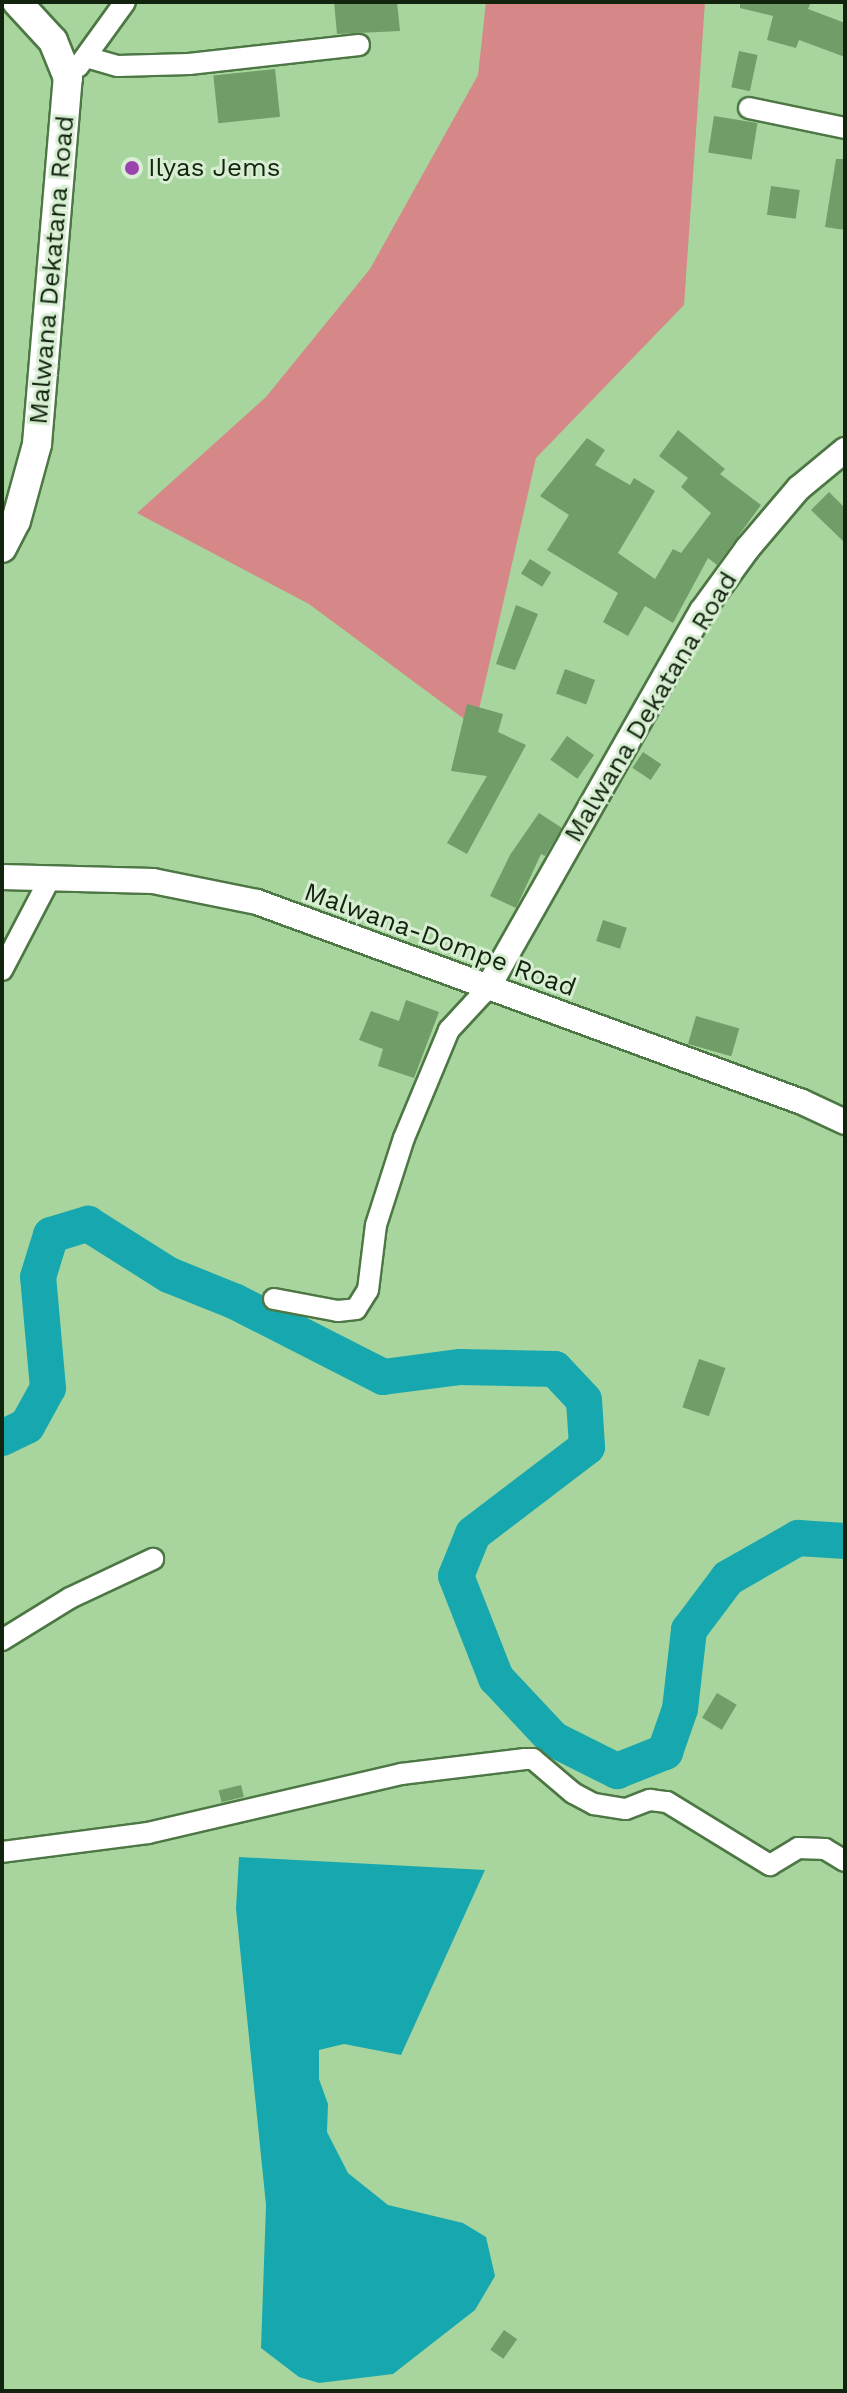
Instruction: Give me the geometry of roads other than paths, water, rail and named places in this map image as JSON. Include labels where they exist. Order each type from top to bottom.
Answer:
[{"type":"main road","name":"Malwana Dekatana Road","points":[[2,548],[16,521],[37,444],[77,67],[17,2]]},
{"type":"street","points":[[77,67],[125,2]]},
{"type":"street","points":[[77,67],[189,64],[359,45]]},
{"type":"street","points":[[749,108],[845,128]]},
{"type":"street","name":"Malwana Dekatana Road","points":[[487,989],[702,611],[747,549],[799,488],[845,450]]},
{"type":"street","name":"Malwana-Dompe Road","points":[[2,877],[153,881],[257,902],[487,989],[802,1102],[845,1122]]},
{"type":"street","points":[[2,970],[50,878]]},
{"type":"street","points":[[274,1299],[338,1311],[356,1309],[368,1290],[376,1225],[404,1138],[449,1030],[487,989]]},
{"type":"street","points":[[2,1640],[70,1598],[153,1559]]},
{"type":"street","points":[[2,1852],[148,1833],[401,1774],[533,1759],[573,1793],[594,1804],[626,1809],[650,1800],[667,1802],[770,1865],[798,1848],[825,1849],[845,1861]]},
{"type":"water","points":[[239,1857],[485,1870],[401,2055],[344,2044],[319,2050],[319,2079],[328,2104],[327,2132],[348,2173],[388,2205],[463,2223],[486,2237],[495,2276],[475,2310],[393,2374],[319,2383],[299,2377],[261,2348],[266,2205],[236,1909]]},
{"type":"waterway","points":[[2,1438],[27,1426],[48,1388],[38,1277],[51,1235],[88,1224],[169,1275],[236,1302],[383,1377],[460,1367],[555,1369],[584,1400],[587,1447],[473,1534],[456,1576],[496,1678],[553,1739],[617,1771],[665,1752],[680,1709],[689,1630],[728,1578],[798,1538],[845,1541]]},
{"type":"place","name":"Ilyas Jems","points":[[132,168]]}]
